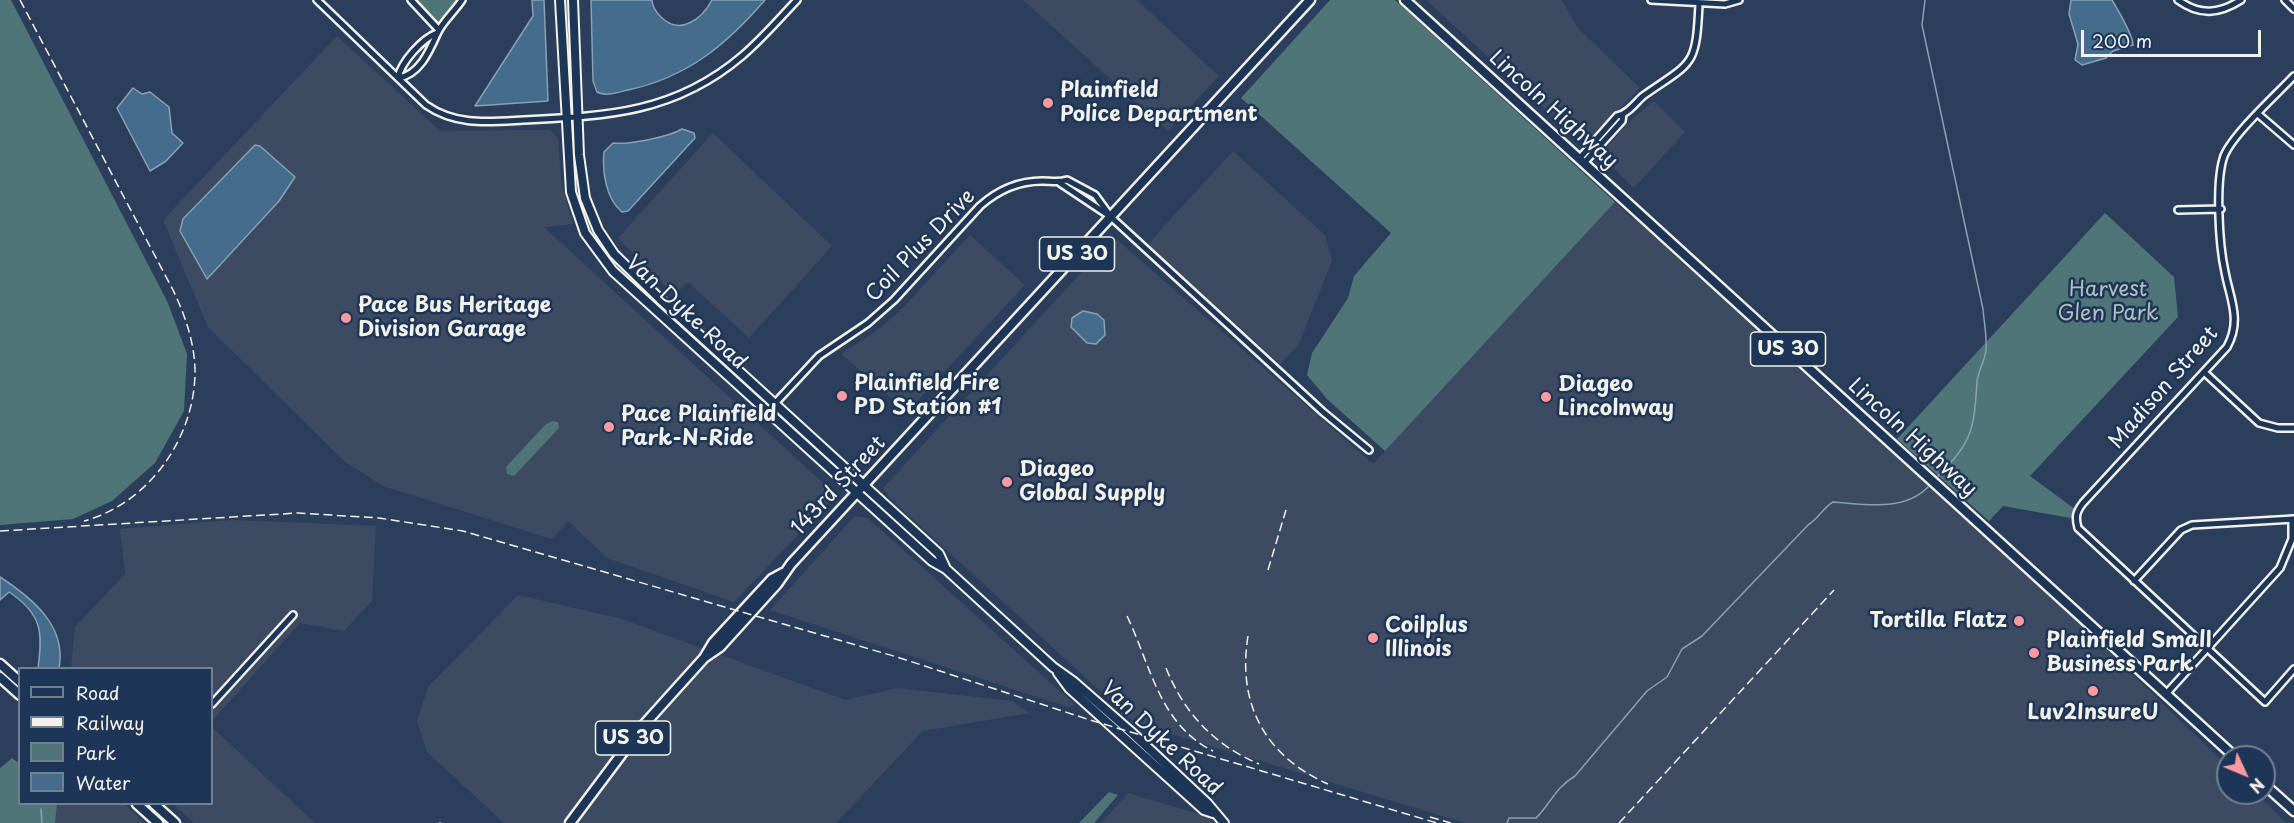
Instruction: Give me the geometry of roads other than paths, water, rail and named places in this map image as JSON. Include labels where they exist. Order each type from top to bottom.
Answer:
[{"type":"main road","name":"143rd Street","points":[[570,823],[641,728],[704,658],[713,643],[772,579],[785,571],[865,485],[1310,0]]},
{"type":"main road","name":"Lincoln Highway","points":[[1405,0],[2222,745]]},
{"type":"main road","points":[[0,664],[18,680]]},
{"type":"main road","points":[[0,677],[18,693]]},
{"type":"main road","points":[[2276,795],[2294,812]]},
{"type":"main road","points":[[138,805],[158,823]]},
{"type":"main road","points":[[155,805],[175,823]]},
{"type":"street","points":[[318,0],[433,110],[456,119],[472,122],[567,118],[635,111],[692,91],[743,55],[797,0]]},
{"type":"street","points":[[411,0],[438,32]]},
{"type":"street","points":[[398,78],[408,77],[417,68],[434,43],[438,32],[462,0]]},
{"type":"street","name":"Van Dyke Road","points":[[560,0],[571,192],[578,216],[591,244],[638,296],[856,494],[932,561],[946,569],[1053,667],[1074,682],[1130,731],[1208,804],[1213,813],[1224,823]]},
{"type":"street","name":"Van Dyke Road","points":[[573,0],[582,187],[591,214],[606,244],[623,264],[660,299],[939,554],[946,569]]},
{"type":"street","points":[[1651,0],[1699,4],[1725,4],[1738,0]]},
{"type":"street","points":[[2178,0],[2188,8],[2204,12],[2218,12],[2241,0]]},
{"type":"street","points":[[2285,0],[2294,9]]},
{"type":"street","points":[[1581,161],[1617,116],[1675,77],[1687,64],[1696,45],[1699,4]]},
{"type":"street","points":[[398,78],[402,67],[429,36],[438,32]]},
{"type":"street","name":"Madison Street","points":[[2134,581],[2078,528],[2076,510],[2227,347],[2236,323],[2220,241],[2221,171],[2225,155],[2258,114],[2294,76]]},
{"type":"street","points":[[2258,114],[2294,145]]},
{"type":"street","name":"Coil Plus Drive","points":[[767,412],[819,356],[879,315],[988,198],[1008,187],[1026,182],[1060,183],[1067,180],[1083,187],[1103,202],[1112,217]]},
{"type":"street","name":"Coil Plus Drive","points":[[1060,183],[1112,217],[1315,404],[1369,450]]},
{"type":"street","points":[[2178,210],[2221,209]]},
{"type":"street","points":[[2204,372],[2259,423],[2278,428],[2294,428]]},
{"type":"street","points":[[2166,694],[2208,648],[2280,568],[2292,539],[2293,519],[2193,525],[2181,530],[2134,581],[2208,648],[2265,702],[2294,669]]},
{"type":"street","points":[[213,703],[293,615]]},
{"type":"water","points":[[532,0],[544,0],[548,101],[475,106],[533,16]]},
{"type":"water","points":[[591,0],[652,0],[659,15],[668,23],[683,25],[696,19],[712,0],[765,0],[720,45],[687,68],[650,84],[609,94],[597,92],[593,81]]},
{"type":"water","points":[[2071,0],[2112,0],[2128,29],[2133,45],[2113,51],[2106,58],[2082,65],[2075,60],[2078,44],[2069,14]]},
{"type":"water","points":[[133,88],[142,94],[150,92],[169,107],[172,133],[183,143],[166,161],[150,171],[117,108]]},
{"type":"water","points":[[682,129],[694,133],[695,138],[628,211],[622,212],[612,200],[606,185],[604,152],[613,143],[648,140]]},
{"type":"water","points":[[255,145],[260,146],[295,177],[279,201],[207,279],[180,231],[183,219]]},
{"type":"water","points":[[1083,311],[1097,314],[1104,320],[1105,335],[1096,344],[1087,343],[1071,327],[1072,318]]},
{"type":"water","points":[[0,577],[35,604],[52,626],[58,639],[59,667],[38,667],[40,634],[34,616],[20,600],[9,592],[0,600]]},
{"type":"waterway","points":[[1925,0],[1922,25],[1983,309],[1986,340],[1970,434],[1950,464],[1938,476]]},
{"type":"waterway","points":[[1507,823],[1509,818],[1536,818],[1647,691],[1667,677],[1682,649],[1702,636],[1830,504],[1833,502],[1871,505],[1896,503],[1908,500],[1928,487]]},
{"type":"waterway","points":[[41,809],[42,823]]},
{"type":"railway","points":[[20,0],[173,290],[193,348],[195,369],[193,394],[178,442],[165,463],[148,483],[129,499],[108,512],[84,521]]},
{"type":"railway","points":[[1268,570],[1286,510]]},
{"type":"railway","points":[[0,531],[298,513],[379,518],[463,531],[897,657],[1090,720],[1437,823]]},
{"type":"railway","points":[[1619,823],[1834,590]]},
{"type":"railway","points":[[1127,616],[1168,710],[1180,726],[1213,751]]},
{"type":"railway","points":[[1248,636],[1247,684],[1260,725],[1287,759],[1328,784]]},
{"type":"railway","points":[[1166,668],[1182,699],[1202,726],[1228,747],[1259,764]]},
{"type":"railway","points":[[1430,817],[1451,823]]},
{"type":"place","name":"Plainfield Police Department","points":[[1048,103]]},
{"type":"place","name":"Pace Bus Heritage Division Garage","points":[[346,318]]},
{"type":"place","name":"Plainfield Fire PD Station #1","points":[[842,396]]},
{"type":"place","name":"Diageo Lincolnway","points":[[1546,397]]},
{"type":"place","name":"Pace Plainfield Park-N-Ride","points":[[609,427]]},
{"type":"place","name":"Diageo Global Supply","points":[[1007,482]]},
{"type":"place","name":"Tortilla Flatz","points":[[2019,621]]},
{"type":"place","name":"Coilplus Illinois","points":[[1373,638]]},
{"type":"place","name":"Plainfield Small Business Park","points":[[2034,653]]},
{"type":"place","name":"Luv2InsureU","points":[[2093,691]]},
{"type":"park label","name":"Harvest Glen Park","points":[[2108,302]]}]
